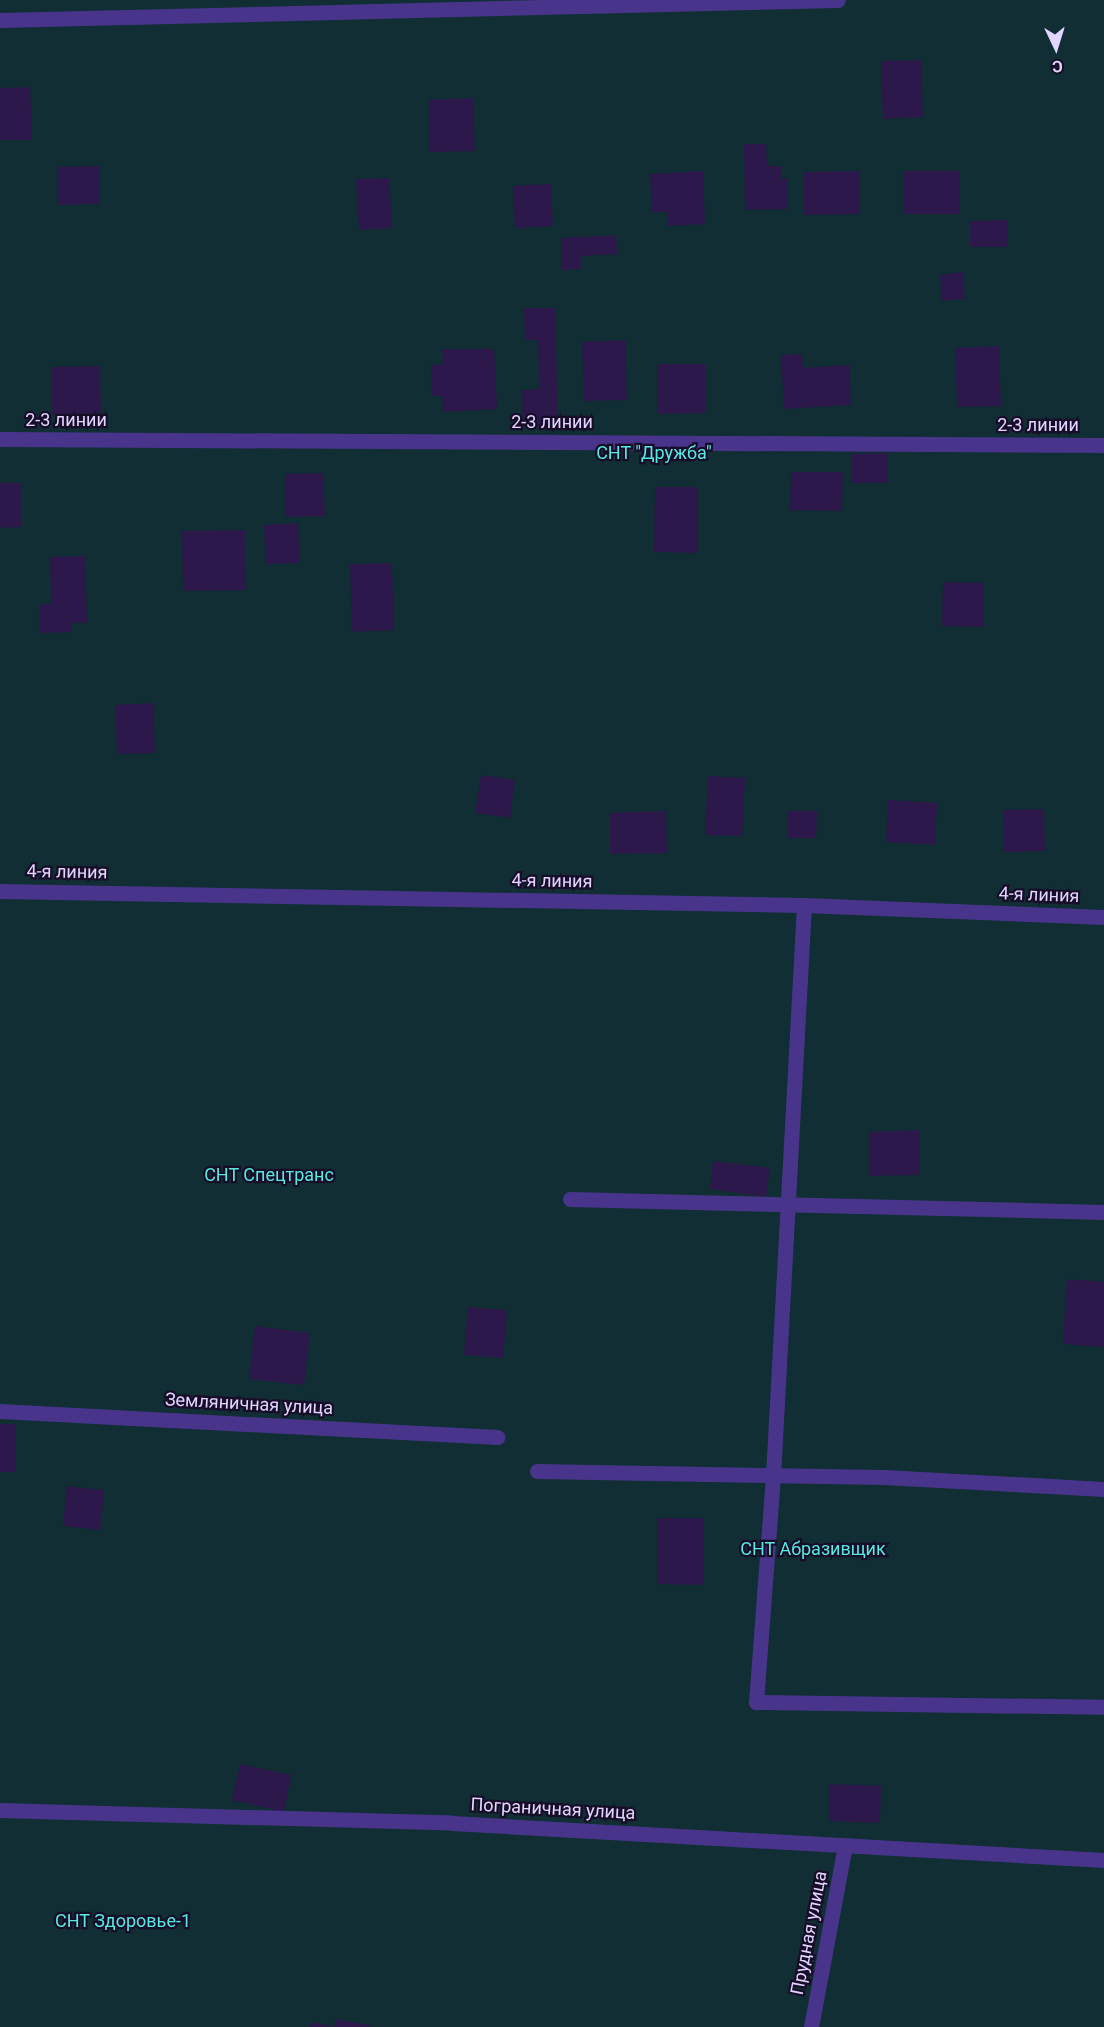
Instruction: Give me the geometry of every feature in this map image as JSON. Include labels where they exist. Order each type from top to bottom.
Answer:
[{"type":"street","points":[[0,20],[838,0]]},
{"type":"street","name":"2-3 линии","points":[[0,439],[1104,445]]},
{"type":"street","name":"4-я линия","points":[[0,891],[804,905],[1104,917]]},
{"type":"street","points":[[804,905],[773,1476],[756,1702],[1104,1707]]},
{"type":"street","points":[[570,1199],[788,1207],[1104,1212]]},
{"type":"street","name":"Земляничная улица","points":[[0,1411],[497,1437]]},
{"type":"street","points":[[537,1471],[884,1477],[1104,1489]]},
{"type":"street","name":"Пограничная улица","points":[[0,1810],[452,1823],[1104,1860]]},
{"type":"street","name":"Прудная улица","points":[[811,2027],[844,1846]]},
{"type":"green space","points":[[0,0],[1104,0],[1104,2027],[0,2027]]},
{"type":"building","points":[[921,60],[923,117],[883,119],[881,61]]},
{"type":"building","points":[[30,87],[32,140],[0,140],[0,88]]},
{"type":"building","points":[[473,98],[475,151],[430,152],[429,100]]},
{"type":"building","points":[[744,144],[766,144],[767,166],[782,166],[782,179],[788,178],[788,209],[745,210]]},
{"type":"building","points":[[99,166],[100,204],[57,205],[57,167]]},
{"type":"building","points":[[703,171],[705,224],[668,226],[667,212],[652,212],[650,174]]},
{"type":"building","points":[[860,171],[860,214],[804,215],[804,172]]},
{"type":"building","points":[[903,171],[959,171],[959,214],[903,214]]},
{"type":"building","points":[[389,178],[392,228],[359,230],[356,179]]},
{"type":"building","points":[[551,184],[553,226],[515,228],[513,186]]},
{"type":"building","points":[[1007,220],[1008,247],[970,247],[970,221]]},
{"type":"building","points":[[616,235],[617,254],[581,256],[581,269],[562,270],[561,238]]},
{"type":"building","points":[[963,272],[965,299],[942,301],[940,275]]},
{"type":"building","points":[[524,308],[555,308],[558,426],[523,427],[522,390],[539,389],[538,340],[525,340]]},
{"type":"building","points":[[625,340],[627,400],[584,401],[582,342]]},
{"type":"building","points":[[999,346],[1001,406],[957,407],[955,348]]},
{"type":"building","points":[[442,349],[494,349],[497,409],[443,412],[442,396],[432,396],[431,365],[443,364]]},
{"type":"building","points":[[802,354],[803,368],[849,365],[851,405],[784,409],[781,355]]},
{"type":"building","points":[[657,364],[705,364],[705,413],[657,414]]},
{"type":"building","points":[[100,366],[101,413],[52,414],[52,367]]},
{"type":"building","points":[[887,453],[887,483],[851,483],[851,454]]},
{"type":"building","points":[[791,472],[843,472],[842,511],[790,510]]},
{"type":"building","points":[[323,473],[325,516],[286,517],[285,474]]},
{"type":"building","points":[[0,483],[22,483],[22,527],[0,528]]},
{"type":"building","points":[[655,487],[698,487],[698,553],[654,552]]},
{"type":"building","points":[[298,523],[300,563],[266,564],[264,525]]},
{"type":"building","points":[[245,530],[246,590],[183,591],[182,531]]},
{"type":"building","points":[[85,556],[87,623],[71,623],[71,632],[39,633],[39,604],[51,604],[50,557]]},
{"type":"building","points":[[392,563],[394,630],[352,632],[350,564]]},
{"type":"building","points":[[943,582],[984,583],[983,627],[942,626]]},
{"type":"building","points":[[153,703],[155,753],[117,754],[115,705]]},
{"type":"building","points":[[481,775],[515,780],[510,818],[475,813]]},
{"type":"building","points":[[708,776],[745,778],[742,836],[705,835]]},
{"type":"building","points":[[888,800],[937,803],[935,845],[886,842]]},
{"type":"building","points":[[1044,809],[1045,851],[1004,852],[1003,810]]},
{"type":"building","points":[[666,811],[667,853],[610,854],[610,813]]},
{"type":"building","points":[[787,811],[817,811],[816,838],[787,838]]},
{"type":"building","points":[[919,1130],[920,1175],[870,1176],[869,1132]]},
{"type":"building","points":[[713,1161],[770,1168],[766,1197],[710,1189]]},
{"type":"building","points":[[1067,1279],[1104,1282],[1103,1347],[1063,1344]]},
{"type":"building","points":[[468,1307],[507,1310],[503,1358],[464,1355]]},
{"type":"building","points":[[255,1326],[310,1333],[304,1385],[249,1379]]},
{"type":"building","points":[[0,1424],[16,1424],[15,1472],[0,1472]]},
{"type":"building","points":[[67,1486],[104,1490],[100,1530],[63,1526]]},
{"type":"building","points":[[657,1518],[703,1518],[703,1585],[657,1584]]},
{"type":"building","points":[[240,1764],[291,1775],[284,1812],[232,1800]]},
{"type":"building","points":[[830,1784],[881,1786],[880,1823],[829,1821]]},
{"type":"building","points":[[336,2019],[372,2026],[372,2027],[334,2027]]},
{"type":"building","points":[[311,2022],[331,2026],[331,2027],[310,2027]]},
{"type":"park label","name":"СНТ \"Дружба\"","points":[[654,453]]},
{"type":"park label","name":"СНТ Спецтранс","points":[[269,1175]]},
{"type":"park label","name":"СНТ Абразивщик","points":[[813,1549]]},
{"type":"park label","name":"СНТ Здоровье-1","points":[[123,1921]]}]
